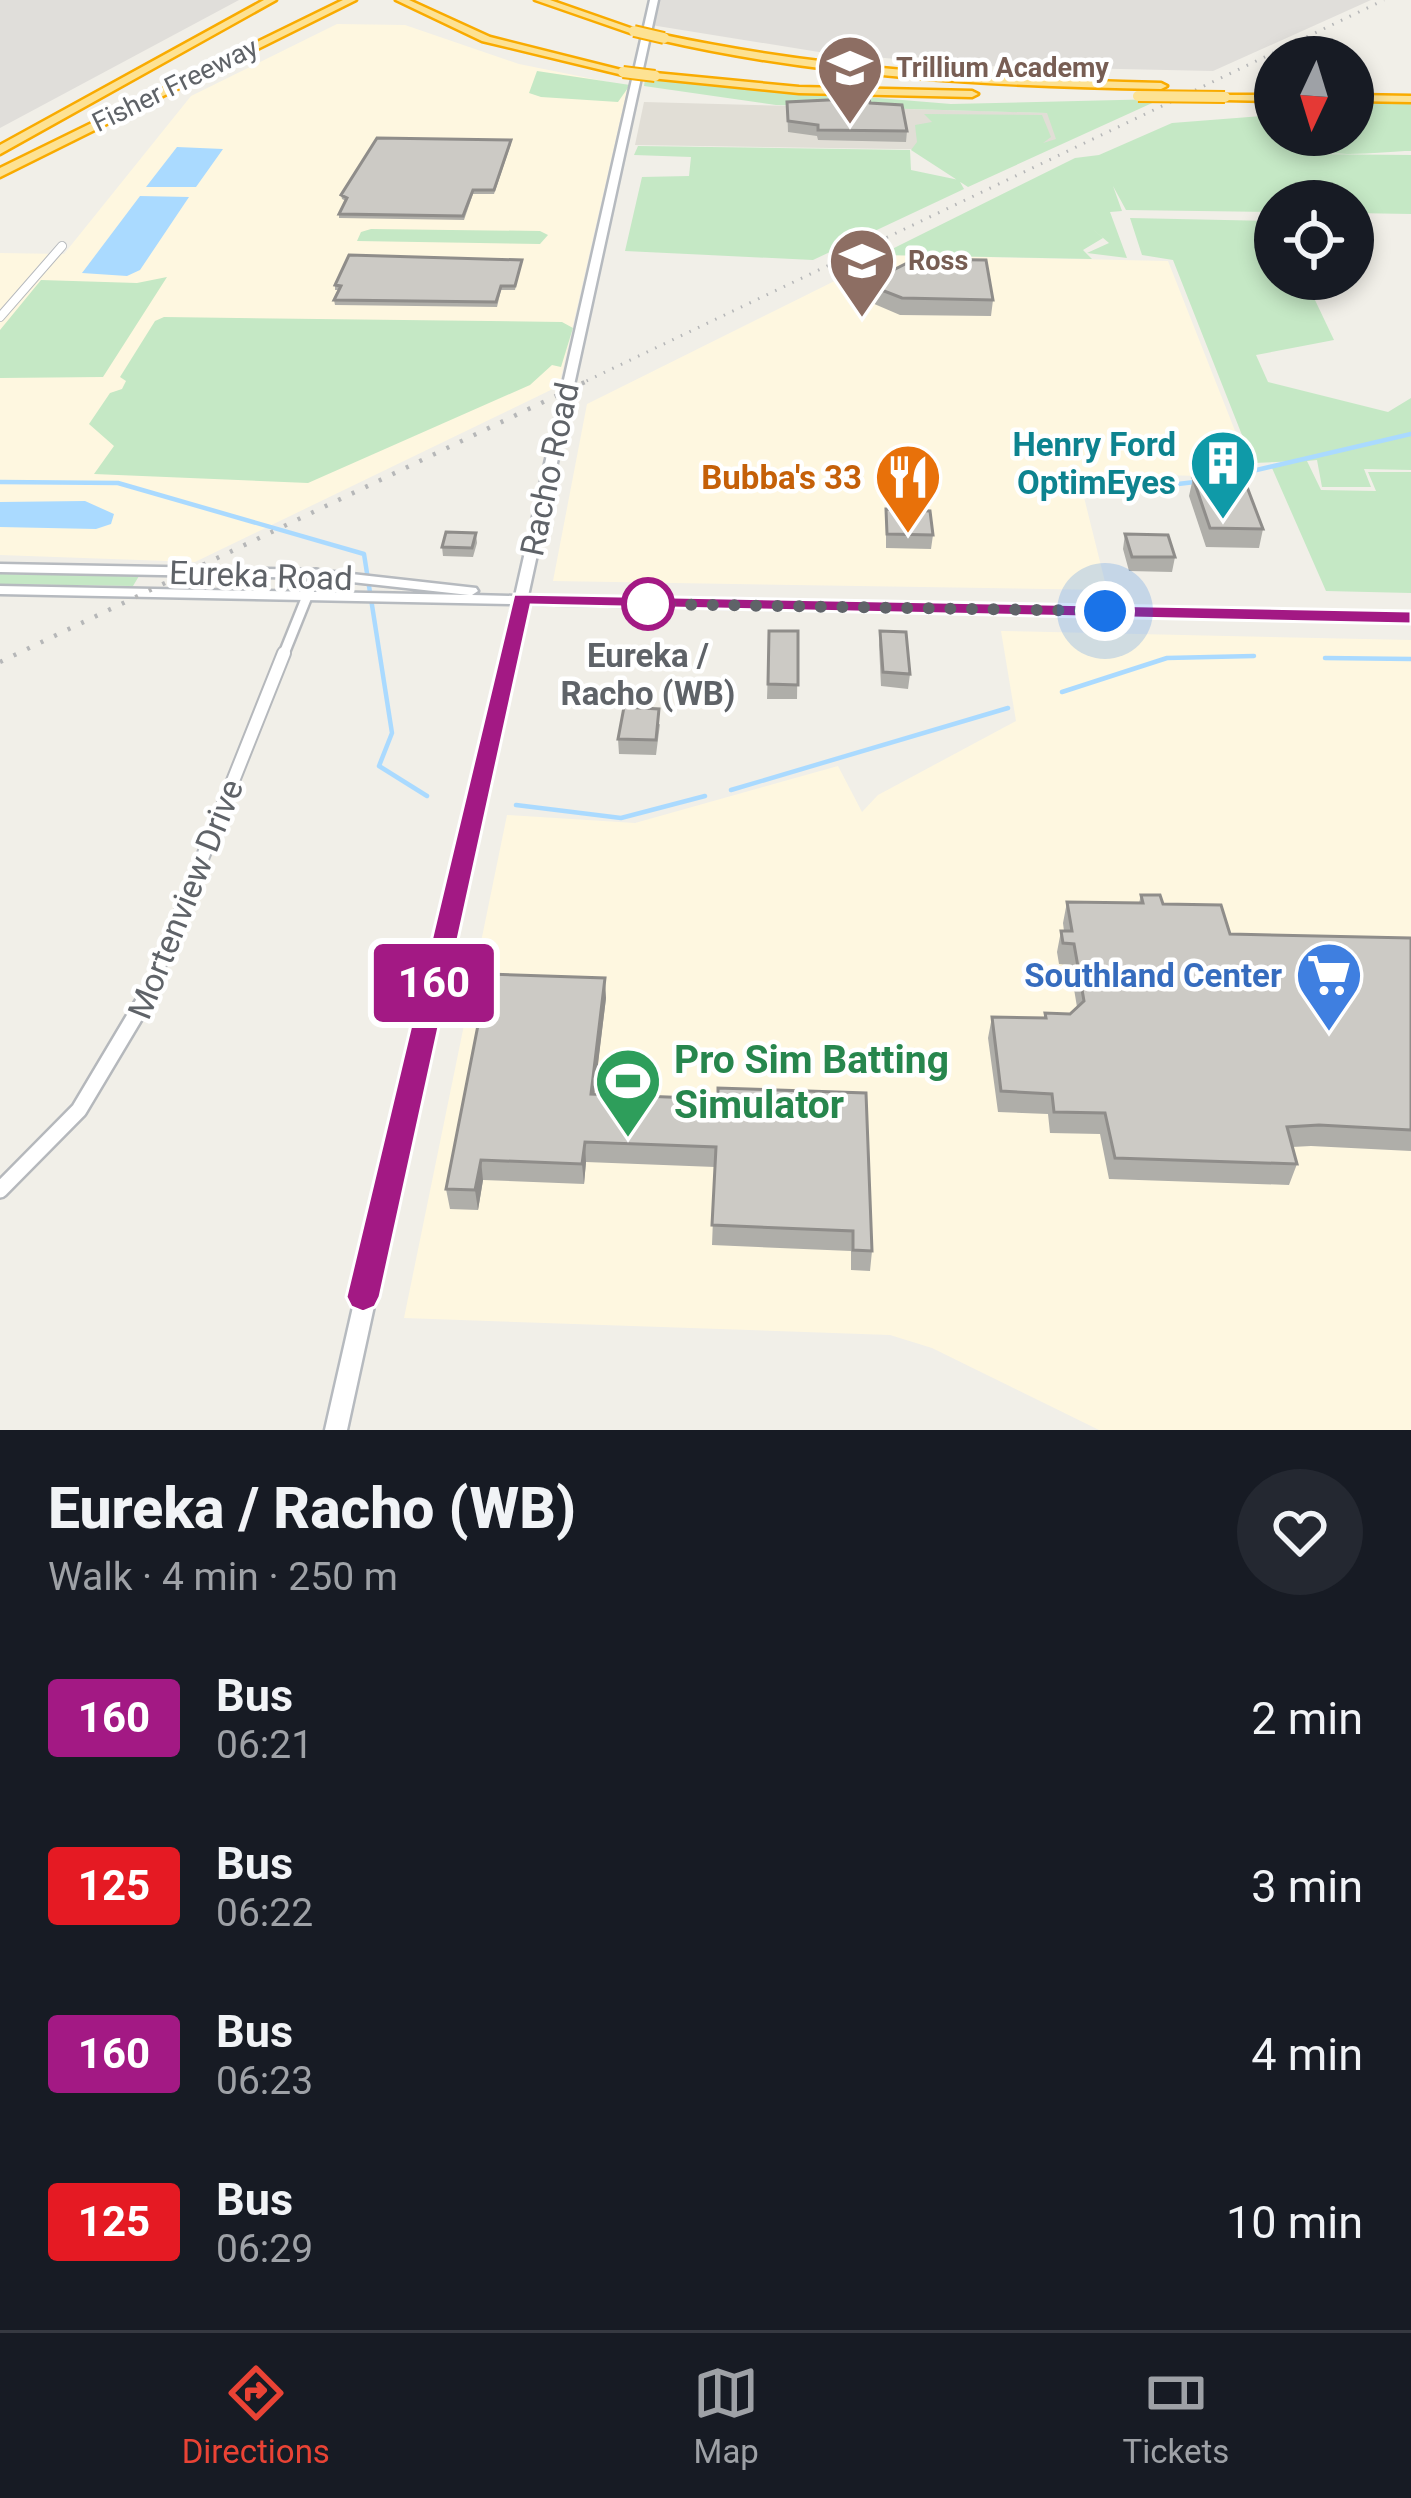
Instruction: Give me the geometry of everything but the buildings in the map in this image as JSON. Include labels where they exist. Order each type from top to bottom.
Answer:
[{"type":"highway","name":"Fisher Freeway","points":[[0,150],[271,0]]},
{"type":"highway","name":"Fisher Freeway","points":[[0,173],[351,0]]},
{"type":"highway","points":[[401,0],[486,39],[656,76],[843,92],[1254,98]]},
{"type":"highway","points":[[540,0],[664,38],[896,75],[1254,86]]},
{"type":"highway","points":[[1374,88],[1411,88]]},
{"type":"highway","points":[[1374,98],[1411,99]]},
{"type":"street","name":"Racho Road","points":[[335,1430],[654,0]]},
{"type":"street","points":[[0,317],[62,245]]},
{"type":"street","name":"Eureka Road","points":[[0,568],[316,574],[356,578],[393,589],[521,598],[1411,617]]},
{"type":"street","name":"Mortenview Drive","points":[[0,1190],[79,1110],[133,1028],[316,574]]},
{"type":"street","name":"Eureka Road","points":[[0,590],[352,596],[393,589]]},
{"type":"shaded area","points":[[0,0],[239,0],[0,128]]},
{"type":"shaded area","points":[[658,0],[1371,0],[1291,36],[1254,36],[1254,53],[1213,71],[980,66],[825,53],[651,25]]},
{"type":"shaded area","points":[[337,24],[405,25],[519,64],[628,86],[559,386],[195,562],[0,555],[0,253],[64,254],[191,96]]},
{"type":"shaded area","name":"Trillium Academy","points":[[644,102],[1056,113],[1065,141],[1041,151],[635,145]]},
{"type":"shaded area","points":[[887,255],[1168,261],[1243,451],[1201,476],[1078,473],[1107,590],[553,581],[587,404]]},
{"type":"shaded area","name":"Southland Center","points":[[1001,631],[1411,640],[1411,1430],[1099,1430],[932,1348],[890,1335],[404,1318],[507,815],[635,823],[838,766],[862,812],[878,795],[1016,721]]},
{"type":"green space","points":[[537,71],[630,85],[618,102],[541,97],[529,93]]},
{"type":"green space","points":[[645,79],[951,104],[1161,99],[968,187],[911,150],[917,142],[915,125],[932,122],[924,114],[1042,115],[1051,137],[1043,143],[1056,139],[1047,113],[776,105],[644,86]]},
{"type":"green space","points":[[1374,102],[1411,102],[1411,151],[1374,153]]},
{"type":"green space","points":[[1254,117],[1254,156],[1411,155],[1411,214],[1374,213],[1374,180],[1254,180],[1254,212],[1126,210],[1113,186],[1122,211],[1110,212],[1127,258],[1087,253],[1109,243],[1089,226],[1103,238],[1083,250],[1092,259],[880,255],[1075,158],[1099,155],[1172,123]]},
{"type":"green space","points":[[638,146],[910,150],[911,170],[959,180],[964,189],[813,260],[625,251],[642,177],[689,176],[691,157],[634,155]]},
{"type":"green space","points":[[1130,218],[1254,221],[1254,300],[1315,300],[1334,340],[1256,355],[1268,382],[1388,412],[1411,398],[1411,470],[1364,469],[1371,487],[1322,487],[1317,460],[1307,461],[1321,490],[1376,491],[1368,472],[1411,472],[1411,593],[1326,591],[1272,468],[1299,461],[1253,463],[1173,260],[1142,255]]},
{"type":"green space","points":[[540,231],[548,235],[540,244],[357,241],[361,232]]},
{"type":"green space","points":[[167,277],[103,377],[0,378],[0,330],[41,280],[137,283]]},
{"type":"green space","points":[[164,317],[562,322],[573,328],[561,367],[552,365],[530,385],[308,483],[94,474],[114,446],[89,424],[110,393],[122,389],[126,381],[120,377],[155,321]]},
{"type":"green space","points":[[0,574],[139,576],[133,586],[0,584]]},
{"type":"water","points":[[177,147],[223,149],[196,187],[146,187]]},
{"type":"water","points":[[140,196],[189,197],[140,270],[127,276],[82,273]]},
{"type":"water","points":[[85,501],[114,514],[111,524],[96,529],[0,527],[0,502]]},
{"type":"waterway","points":[[1218,479],[1411,434]]},
{"type":"waterway","points":[[0,482],[118,483],[364,554],[392,733],[379,766],[427,796]]},
{"type":"waterway","points":[[1084,495],[1195,482]]},
{"type":"waterway","points":[[1062,692],[1167,658],[1254,656]]},
{"type":"waterway","points":[[1325,658],[1411,659]]},
{"type":"waterway","points":[[731,790],[1008,708]]},
{"type":"waterway","points":[[516,805],[621,818],[705,796]]},
{"type":"railway","points":[[578,385],[1384,0]]},
{"type":"railway","points":[[0,662],[585,382]]},
{"type":"bus line","name":"160","points":[[363,1297],[521,598],[1411,617]]},
{"type":"place","name":"Trillium Academy","points":[[850,127]]},
{"type":"place","name":"Ross","points":[[862,320]]},
{"type":"place","name":"Henry Ford OptimEyes","points":[[1223,522]]},
{"type":"place","name":"Bubba's 33","points":[[908,536]]},
{"type":"place","name":"Eureka / Racho (WB)","points":[[648,604]]},
{"type":"place","name":"Southland Center","points":[[1329,1034]]},
{"type":"place","name":"Pro Sim Batting Simulator","points":[[628,1140]]},
{"type":"route","points":[[648,604],[1105,611]]}]
